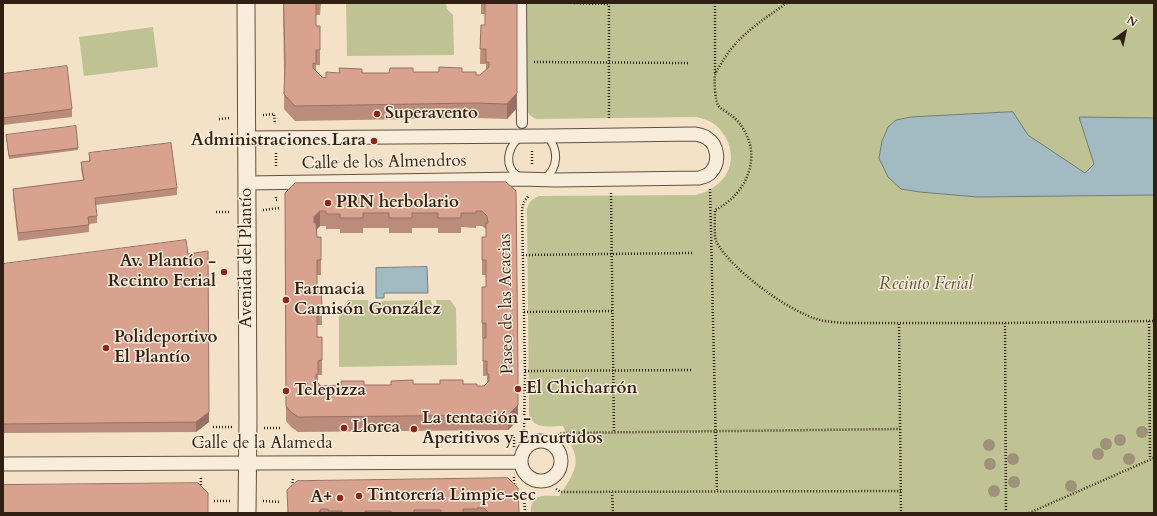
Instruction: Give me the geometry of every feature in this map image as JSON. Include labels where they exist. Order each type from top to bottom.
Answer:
[{"type":"street","name":"Avenida del Plantío","points":[[246,3],[247,513]]},
{"type":"street","points":[[521,3],[522,123]]},
{"type":"street","name":"Calle de los Almendros","points":[[246,138],[521,137],[695,134],[701,135],[712,142],[717,154],[717,160],[711,172],[707,176],[700,178],[246,183]]},
{"type":"street","name":"Calle de la Alameda","points":[[3,464],[521,462]]},
{"type":"lane","points":[[521,137],[512,145],[509,159],[511,167],[513,172],[532,180],[550,174],[556,162],[555,148],[547,136]]},
{"type":"path","points":[[574,3],[608,4],[609,123]]},
{"type":"path","points":[[715,3],[715,99],[718,106],[730,114],[749,138],[752,155],[748,177],[742,189],[732,199],[715,210],[716,240],[734,265],[771,296],[803,314],[819,320],[844,323],[899,324],[1154,321]]},
{"type":"path","points":[[715,75],[725,57],[740,38],[787,3]]},
{"type":"path","points":[[521,62],[690,63]]},
{"type":"path","points":[[274,114],[276,200],[279,200]]},
{"type":"path","name":"Paseo de las Acacias","points":[[524,430],[525,371],[522,210],[524,202],[532,191],[532,180]]},
{"type":"path","points":[[710,187],[717,492]]},
{"type":"path","points":[[611,191],[614,433]]},
{"type":"path","points":[[523,255],[692,253]]},
{"type":"path","points":[[524,312],[612,311]]},
{"type":"path","points":[[1149,321],[1150,459]]},
{"type":"path","points":[[1005,323],[1006,513]]},
{"type":"path","points":[[899,324],[901,513]]},
{"type":"path","points":[[525,371],[691,370]]},
{"type":"path","points":[[558,435],[562,433],[900,429]]},
{"type":"path","points":[[1029,513],[1154,458]]},
{"type":"path","points":[[556,489],[562,492],[901,491]]},
{"type":"path","points":[[612,492],[613,513]]},
{"type":"path","points":[[524,497],[524,513]]},
{"type":"green space","points":[[346,3],[446,3],[447,9],[453,15],[454,55],[347,56]]},
{"type":"green space","name":"Recinto Ferial","points":[[526,3],[1154,3],[1154,513],[531,513],[531,507],[535,499],[543,496],[559,496],[573,474],[576,459],[570,444],[564,435],[567,435],[563,426],[539,425],[531,420],[529,415],[527,209],[530,202],[539,196],[696,195],[706,192],[721,181],[730,166],[731,157],[730,148],[721,130],[712,122],[696,117],[537,119],[531,116],[527,108]]},
{"type":"green space","points":[[153,27],[158,67],[84,76],[79,37]]},
{"type":"green space","points":[[348,300],[368,300],[369,308],[373,308],[373,301],[431,300],[433,308],[437,308],[436,300],[450,300],[456,308],[457,365],[339,367],[339,311]]},
{"type":"water","points":[[1013,112],[1028,135],[1085,173],[1094,164],[1079,117],[1154,118],[1154,195],[977,197],[920,192],[901,189],[888,177],[879,158],[882,141],[888,127],[896,120],[911,117]]},
{"type":"water","points":[[427,267],[428,293],[384,293],[384,298],[376,298],[376,268]]},
{"type":"building","points":[[284,3],[316,3],[316,26],[320,26],[320,50],[316,50],[316,64],[313,63],[313,68],[322,77],[326,78],[326,72],[340,73],[339,68],[362,69],[362,73],[389,73],[390,68],[413,68],[413,72],[439,72],[439,67],[462,68],[462,72],[476,72],[476,75],[480,75],[489,67],[489,62],[486,62],[486,49],[480,49],[481,25],[485,25],[485,3],[517,3],[517,93],[507,104],[475,103],[295,106],[284,94]]},
{"type":"building","points":[[67,66],[72,109],[3,118],[3,74]]},
{"type":"building","points":[[76,126],[78,148],[9,156],[6,135]]},
{"type":"building","points":[[171,143],[177,188],[95,198],[97,216],[88,217],[89,225],[18,233],[13,189],[84,180],[81,162],[90,161],[89,153]]},
{"type":"building","points":[[506,182],[516,191],[518,405],[508,415],[298,417],[291,412],[286,406],[285,193],[295,183]],"holes":[[[320,211],[326,211],[326,214],[340,214],[340,218],[363,218],[363,213],[389,213],[389,218],[412,218],[412,213],[438,213],[438,218],[461,218],[461,213],[476,213],[476,211],[482,211],[487,216],[488,223],[486,223],[486,237],[482,237],[482,260],[486,260],[486,287],[482,287],[482,323],[486,323],[486,338],[483,338],[483,361],[487,361],[487,374],[489,374],[489,381],[484,386],[477,386],[477,384],[463,384],[463,380],[440,380],[440,384],[413,384],[413,380],[391,381],[391,385],[364,385],[364,381],[341,381],[341,385],[321,386],[316,381],[316,374],[318,374],[318,361],[322,360],[322,337],[317,337],[317,310],[322,310],[321,288],[317,288],[317,260],[321,260],[321,237],[317,237],[314,217]]]},
{"type":"building","name":"Polideportivo El Plantío","points":[[186,240],[188,254],[208,251],[209,412],[196,422],[3,424],[3,264]]},
{"type":"building","points":[[508,478],[518,488],[519,513],[489,513],[484,508],[477,508],[478,509],[463,509],[463,513],[441,513],[441,510],[414,510],[414,513],[365,511],[365,513],[342,513],[342,511],[328,511],[328,509],[321,509],[318,513],[288,513],[287,490],[297,481]]},
{"type":"building","points":[[198,483],[208,493],[208,513],[3,513],[3,485]]},
{"type":"place","name":"Superavento","points":[[377,114]]},
{"type":"place","name":"Administraciones Lara","points":[[374,141]]},
{"type":"place","name":"PRN herbolario","points":[[328,203]]},
{"type":"place","name":"Av. Plantío - Recinto Ferial","points":[[224,272]]},
{"type":"place","name":"Farmacia Camisón González","points":[[286,300]]},
{"type":"place","name":"Polideportivo El Plantío","points":[[106,348]]},
{"type":"place","name":"El Chicharrón","points":[[518,389]]},
{"type":"place","name":"Telepizza","points":[[286,391]]},
{"type":"place","name":"Llorca","points":[[344,428]]},
{"type":"place","name":"La tentación - Aperitivos y Encurtidos","points":[[414,429]]},
{"type":"place","name":"Tintorería Limpie-sec","points":[[359,496]]},
{"type":"place","name":"A+","points":[[340,498]]}]
